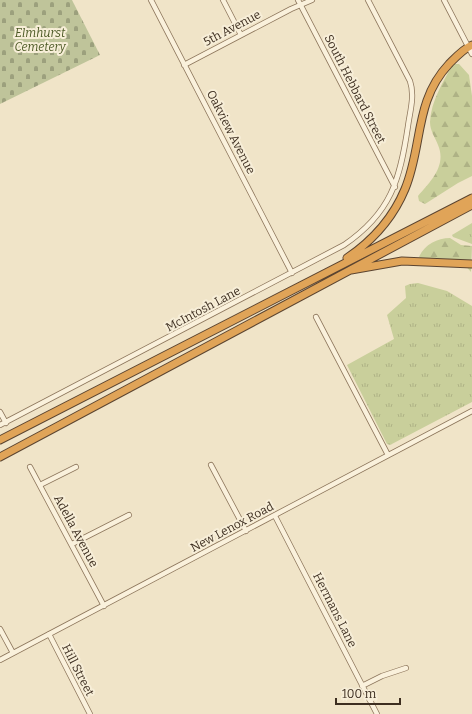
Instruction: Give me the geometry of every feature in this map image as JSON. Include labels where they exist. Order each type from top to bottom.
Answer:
[{"type":"highway","points":[[325,273],[367,242],[385,222],[397,204],[410,172],[427,96],[441,72],[470,46]]},
{"type":"highway","points":[[0,440],[472,198]]},
{"type":"highway","points":[[0,457],[472,205]]},
{"type":"highway","points":[[348,270],[402,261],[472,264]]},
{"type":"street","name":"Oakview Avenue","points":[[151,0],[292,273]]},
{"type":"street","points":[[223,0],[241,35]]},
{"type":"street","name":"5th Avenue","points":[[184,65],[299,2],[312,0]]},
{"type":"street","name":"McIntosh Lane","points":[[0,425],[344,245],[360,234],[378,216],[395,186],[404,154],[412,87],[368,0]]},
{"type":"street","points":[[444,0],[470,46],[472,54]]},
{"type":"street","name":"South Hebbard Street","points":[[299,2],[395,186]]},
{"type":"street","points":[[316,317],[388,455]]},
{"type":"street","name":"New Lenox Road","points":[[0,660],[472,411]]},
{"type":"street","points":[[0,412],[6,423]]},
{"type":"street","points":[[211,465],[246,531]]},
{"type":"street","name":"Adella Avenue","points":[[30,467],[104,606]]},
{"type":"street","points":[[40,485],[76,468]]},
{"type":"street","points":[[72,544],[129,515]]},
{"type":"street","name":"Hermans Lane","points":[[275,516],[377,714]]},
{"type":"street","points":[[0,629],[13,653]]},
{"type":"street","name":"Hill Street","points":[[49,634],[90,714]]},
{"type":"street","points":[[362,686],[382,676],[406,668]]},
{"type":"green space","name":"Elmhurst Cemetery","points":[[0,0],[72,0],[100,55],[0,104]]},
{"type":"green space","points":[[453,64],[459,64],[469,75],[472,96],[472,176],[425,204],[419,201],[418,196],[436,173],[440,160],[438,145],[431,128],[431,114],[438,92]]},
{"type":"green space","points":[[472,223],[472,244],[453,237],[452,235]]},
{"type":"green space","points":[[450,238],[461,245],[472,246],[471,272],[462,262],[423,261],[419,257],[424,249],[432,243],[440,239]]},
{"type":"green space","points":[[418,283],[447,291],[472,306],[472,402],[390,445],[387,444],[347,365],[394,339],[387,315],[406,298],[405,286]]}]
